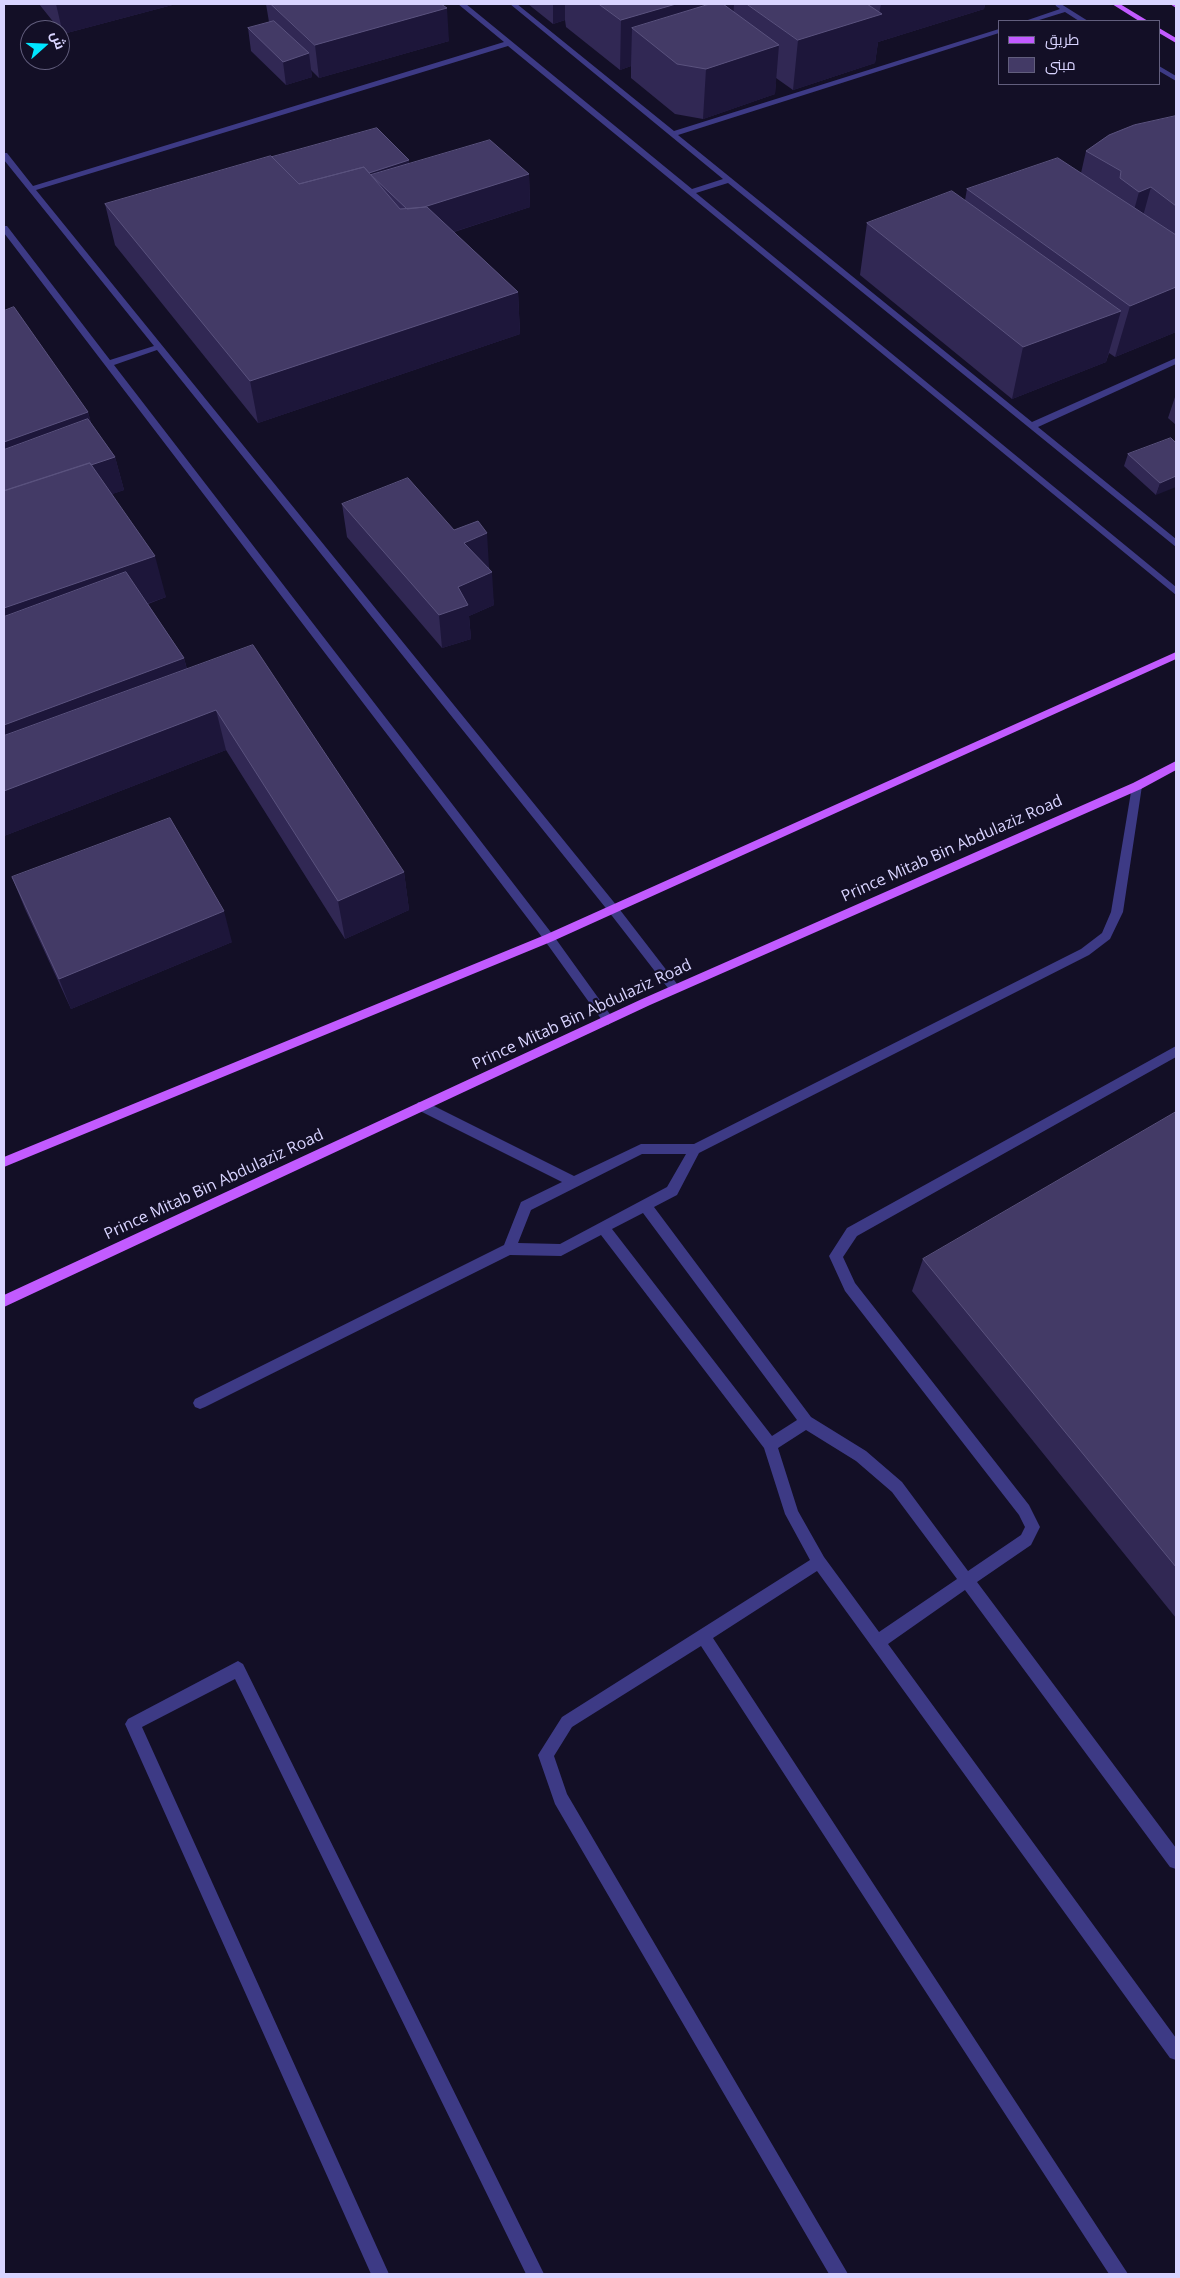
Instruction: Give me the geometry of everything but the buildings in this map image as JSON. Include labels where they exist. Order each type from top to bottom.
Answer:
[{"type":"main road","points":[[1115,4],[1142,20]]},
{"type":"main road","points":[[1160,31],[1176,41]]},
{"type":"main road","points":[[4,1162],[549,938],[1176,655]]},
{"type":"main road","name":"Prince Mitab Bin Abdulaziz Road","points":[[4,1301],[675,989],[1137,786],[1176,765]]},
{"type":"street","points":[[462,4],[1176,592]]},
{"type":"street","points":[[513,4],[1176,544]]},
{"type":"street","points":[[1056,4],[1082,20]]},
{"type":"street","points":[[1031,20],[1065,10]]},
{"type":"street","points":[[673,134],[998,31]]},
{"type":"street","points":[[31,189],[510,43]]},
{"type":"street","points":[[1160,69],[1176,79]]},
{"type":"street","points":[[4,154],[613,909],[675,989]]},
{"type":"street","points":[[690,192],[729,180]]},
{"type":"street","points":[[4,228],[549,938],[608,1020]]},
{"type":"street","points":[[108,364],[159,347]]},
{"type":"street","points":[[1032,426],[1176,361]]},
{"type":"street","points":[[509,1249],[526,1206],[641,1149],[695,1149],[1085,952],[1106,936],[1117,912],[1137,786]]},
{"type":"street","points":[[877,1642],[1026,1540],[1034,1527],[1024,1510],[850,1287],[836,1256],[852,1232],[1176,1051]]},
{"type":"street","points":[[422,1106],[574,1182]]},
{"type":"street","points":[[200,1403],[509,1249],[560,1250],[603,1228],[672,1191],[695,1149]]},
{"type":"street","points":[[645,1205],[806,1422],[861,1456],[897,1487],[1176,1861]]},
{"type":"street","points":[[603,1228],[770,1445],[792,1514],[819,1562],[1176,2052]]},
{"type":"street","points":[[770,1445],[806,1422]]},
{"type":"street","points":[[819,1562],[567,1722],[546,1754],[561,1798],[839,2274]]},
{"type":"street","points":[[703,1636],[1119,2274]]},
{"type":"street","points":[[380,2274],[133,1724],[238,1669],[535,2274]]}]
